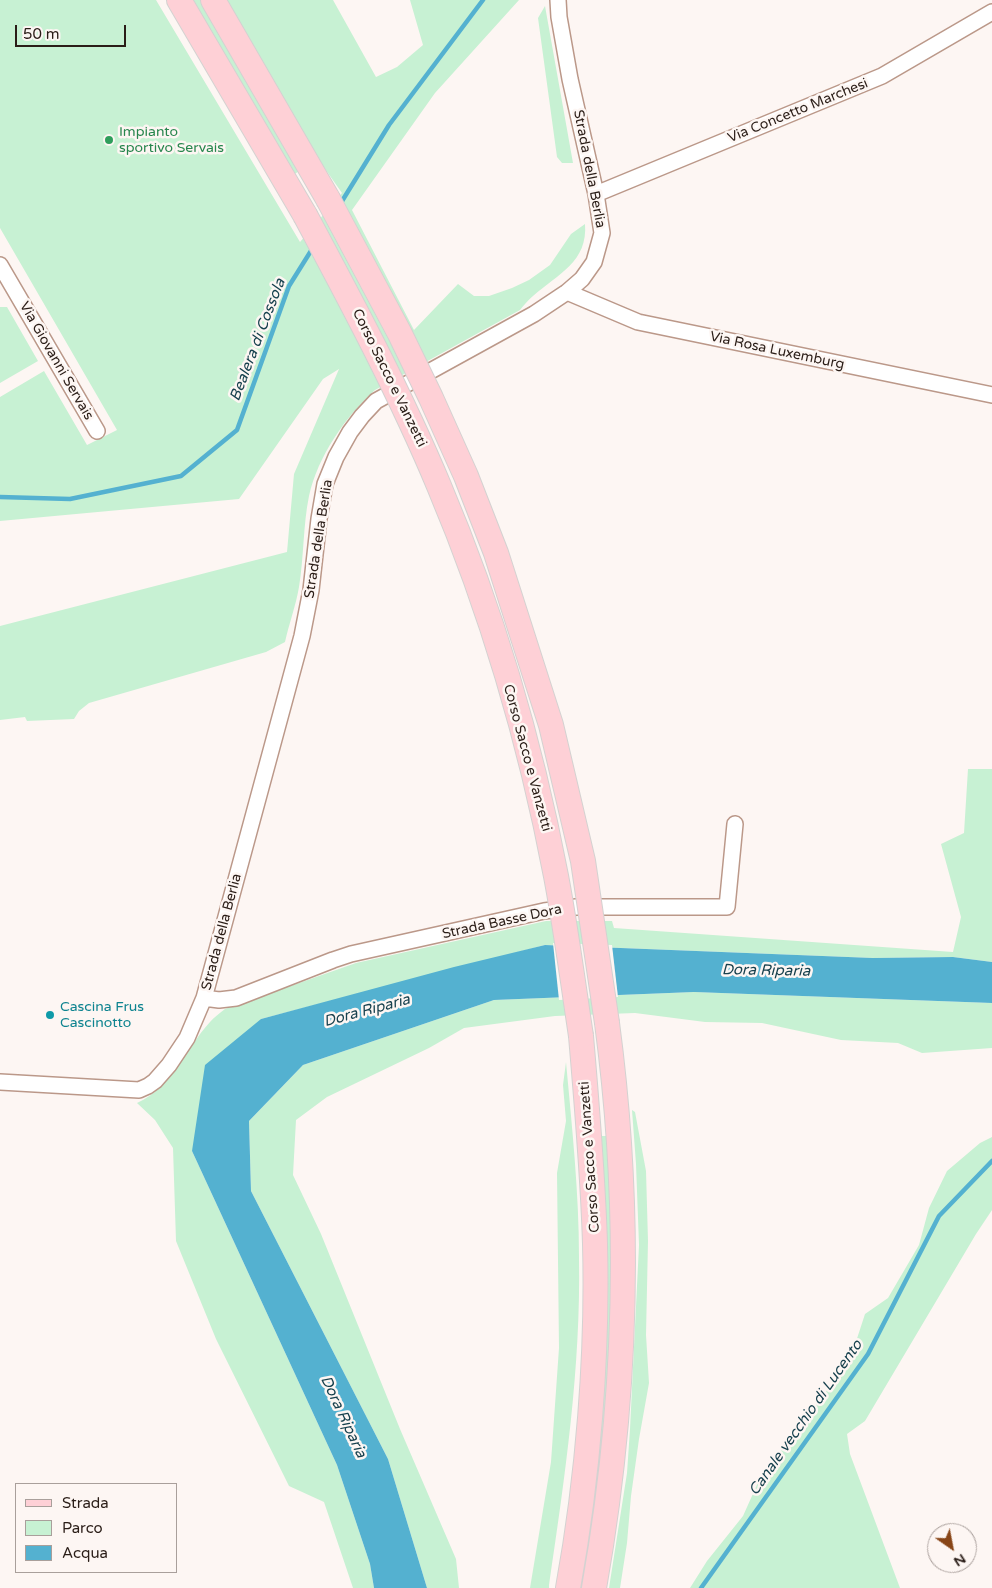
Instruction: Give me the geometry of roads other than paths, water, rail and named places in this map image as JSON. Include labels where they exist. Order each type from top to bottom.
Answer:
[{"type":"main road","name":"Corso Sacco e Vanzetti","points":[[179,0],[305,215],[378,351],[407,413],[470,565],[499,652],[525,742],[556,877],[581,1036],[590,1140],[595,1246],[594,1351],[586,1458],[568,1588]]},
{"type":"main road","name":"Corso Sacco e Vanzetti","points":[[213,0],[328,199],[396,326],[431,398],[466,476],[505,581],[556,744],[583,861],[607,1023],[619,1140],[623,1258],[619,1376],[612,1464],[594,1588]]},
{"type":"street","name":"Strada della Berlia","points":[[0,1082],[140,1090],[155,1081],[168,1065],[194,1024],[204,998],[302,636],[311,590],[325,484],[336,456],[358,421],[376,401],[534,314],[567,292],[582,279],[594,262],[602,233],[596,194],[569,70],[559,17],[558,0]]},
{"type":"street","name":"Via Concetto Marchesi","points":[[596,194],[882,76],[992,12]]},
{"type":"street","name":"Via Giovanni Servais","points":[[0,265],[97,431]]},
{"type":"street","name":"Via Rosa Luxemburg","points":[[567,292],[638,322],[992,395]]},
{"type":"street","name":"Strada Basse Dora","points":[[204,998],[219,1000],[236,998],[351,954],[544,911],[576,907],[727,907],[735,824]]},
{"type":"water","name":"Dora Riparia","points":[[545,945],[873,958],[953,957],[992,962],[992,1003],[694,992],[494,1000],[303,1065],[249,1121],[251,1191],[388,1459],[427,1588],[374,1588],[370,1564],[337,1465],[192,1151],[205,1065],[261,1019],[454,967]]},
{"type":"waterway","name":"Bealera di Cossola","points":[[339,206],[389,125],[483,0]]},
{"type":"waterway","name":"Bealera di Cossola","points":[[0,497],[70,499],[181,476],[237,430],[289,286],[314,246]]},
{"type":"waterway","name":"Canale vecchio di Lucento","points":[[701,1588],[868,1354],[939,1216],[992,1161]]},
{"type":"place","name":"Impianto sportivo Servais","points":[[109,140]]},
{"type":"place","name":"Cascina Frus Cascinotto","points":[[50,1015]]}]
